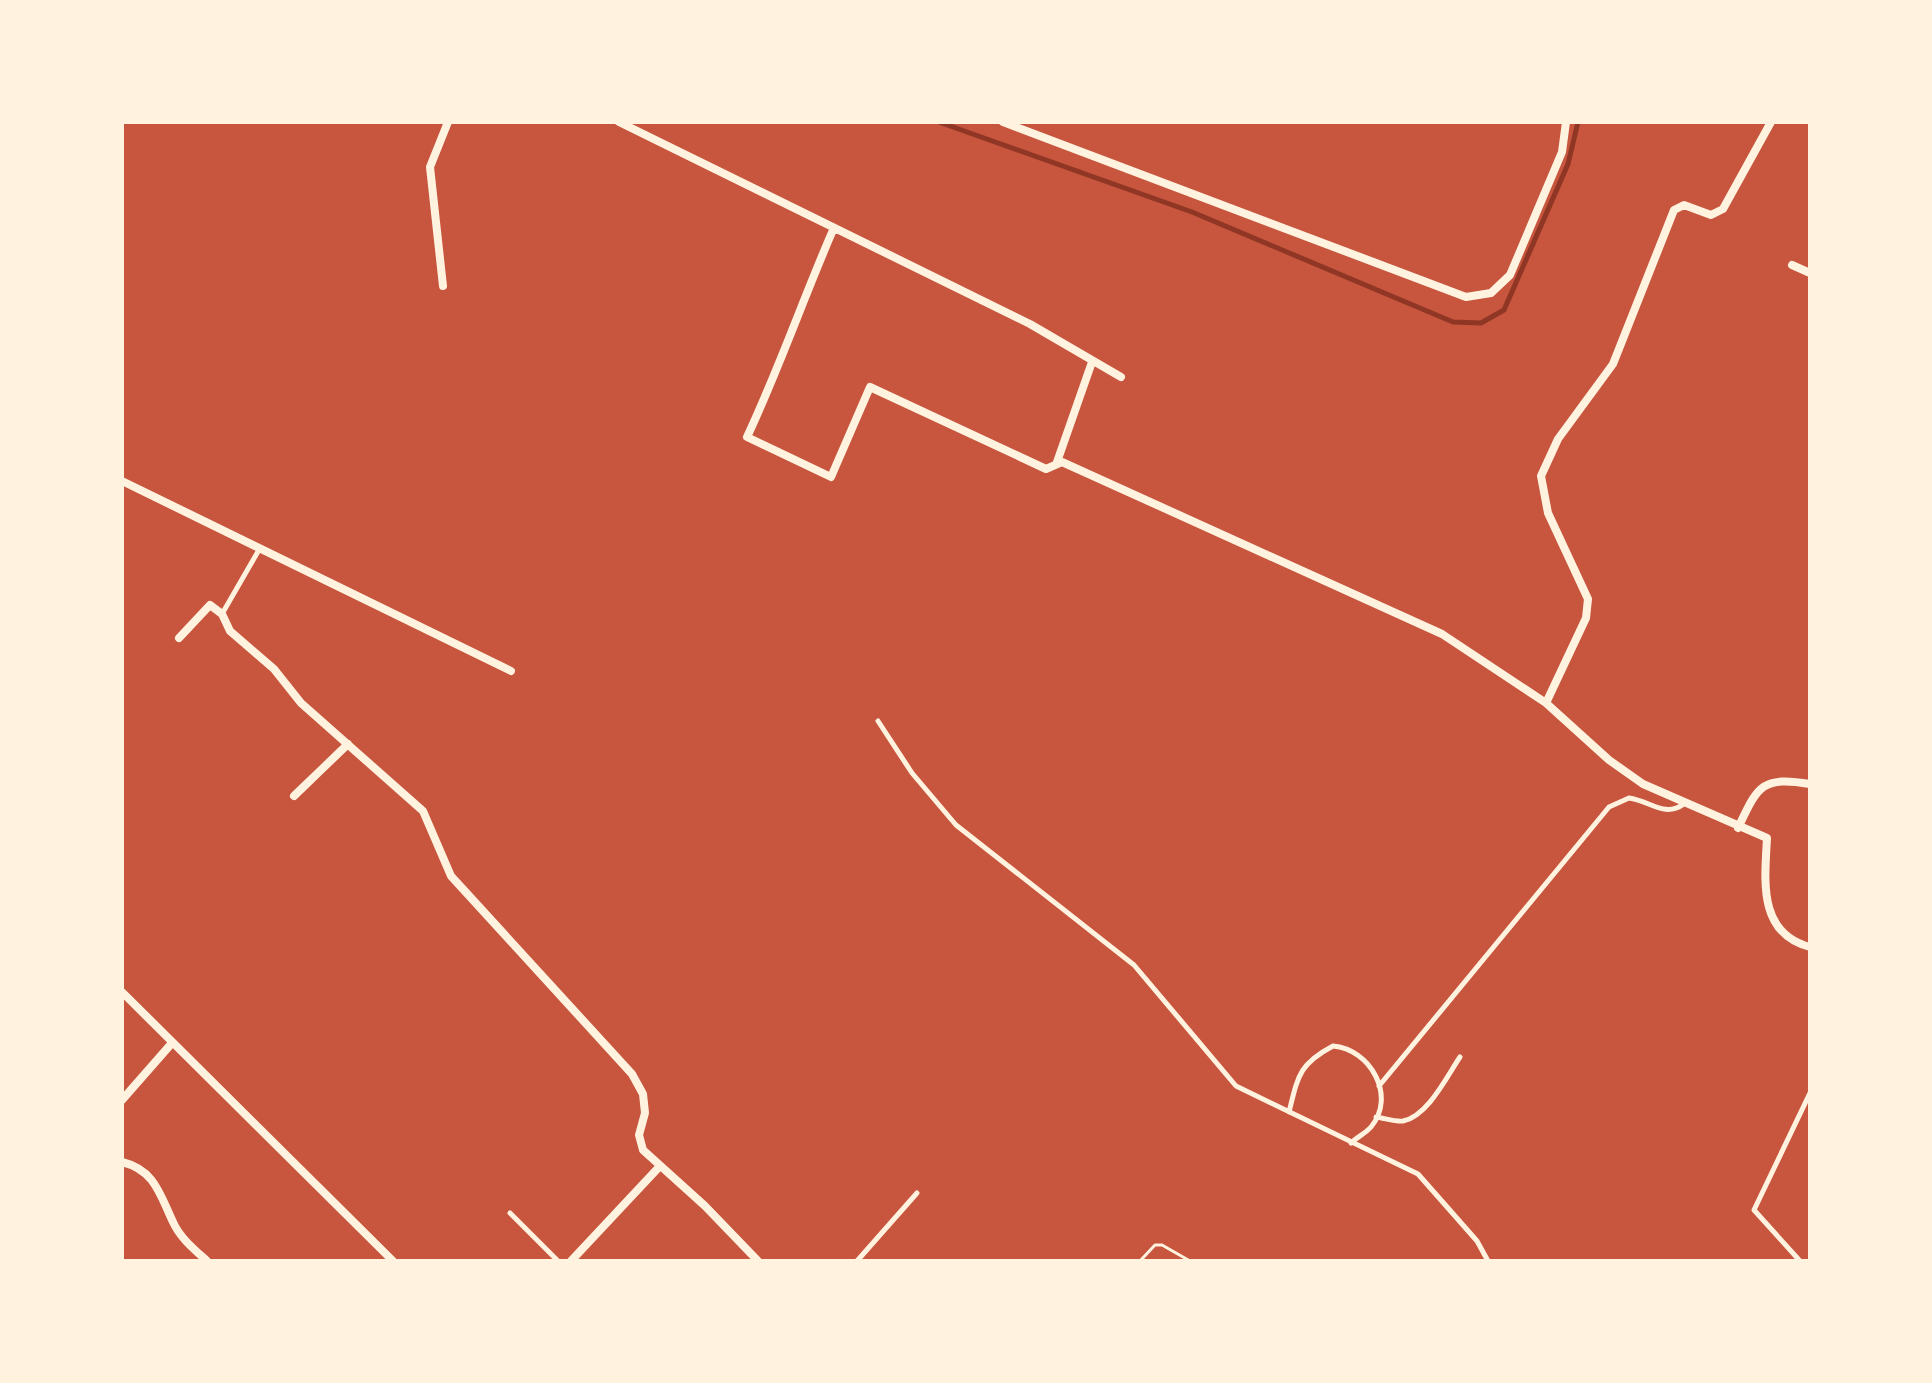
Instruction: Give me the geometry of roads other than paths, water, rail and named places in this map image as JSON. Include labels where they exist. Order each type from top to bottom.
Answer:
[{"type":"street","points":[[443,286],[430,167],[448,122]]},
{"type":"street","points":[[619,122],[833,230],[1019,318],[1121,377]]},
{"type":"street","points":[[1003,122],[1466,297],[1491,293],[1510,275],[1562,152],[1566,122]]},
{"type":"street","points":[[1546,703],[1586,618],[1588,599],[1548,513],[1541,476],[1558,439],[1613,364],[1674,210],[1684,205],[1711,215],[1723,209],[1771,122]]},
{"type":"street","points":[[833,230],[788,332],[774,380],[747,437],[831,477],[870,387],[1046,469],[1057,462],[1092,362]]},
{"type":"street","points":[[1792,265],[1810,273]]},
{"type":"street","points":[[1057,462],[1442,634],[1546,703],[1643,784],[1738,828],[1767,838],[1763,869],[1770,913],[1794,942],[1810,947]]},
{"type":"street","points":[[122,481],[511,671]]},
{"type":"street","points":[[179,638],[207,605],[222,614],[226,627],[274,669],[293,696],[423,811],[451,876],[632,1074],[643,1094],[645,1113],[639,1135],[643,1150],[758,1261]]},
{"type":"street","points":[[294,796],[348,744]]},
{"type":"street","points":[[1738,828],[1756,790],[1768,782],[1784,780],[1810,784]]},
{"type":"street","points":[[122,992],[393,1261]]},
{"type":"street","points":[[122,1100],[172,1043]]},
{"type":"street","points":[[122,1162],[148,1176],[160,1190],[177,1230],[207,1261]]},
{"type":"street","points":[[571,1261],[660,1166]]},
{"type":"lane","points":[[222,614],[260,548]]},
{"type":"lane","points":[[878,721],[912,773],[956,825],[1134,965],[1236,1086],[1418,1174],[1477,1241],[1488,1261]]},
{"type":"lane","points":[[1379,1086],[1609,807],[1629,798],[1665,811],[1674,811],[1684,804]]},
{"type":"lane","points":[[1289,1112],[1298,1076],[1306,1062],[1333,1046],[1357,1052],[1368,1062],[1379,1086],[1376,1117],[1371,1127],[1351,1143]]},
{"type":"lane","points":[[1376,1117],[1402,1121],[1416,1114],[1460,1057]]},
{"type":"lane","points":[[1800,1261],[1754,1210],[1810,1093]]},
{"type":"lane","points":[[857,1261],[917,1193]]},
{"type":"lane","points":[[510,1213],[558,1261]]},
{"type":"waterway","points":[[939,122],[1192,212],[1453,322],[1481,323],[1504,310],[1568,164],[1578,122]]}]
